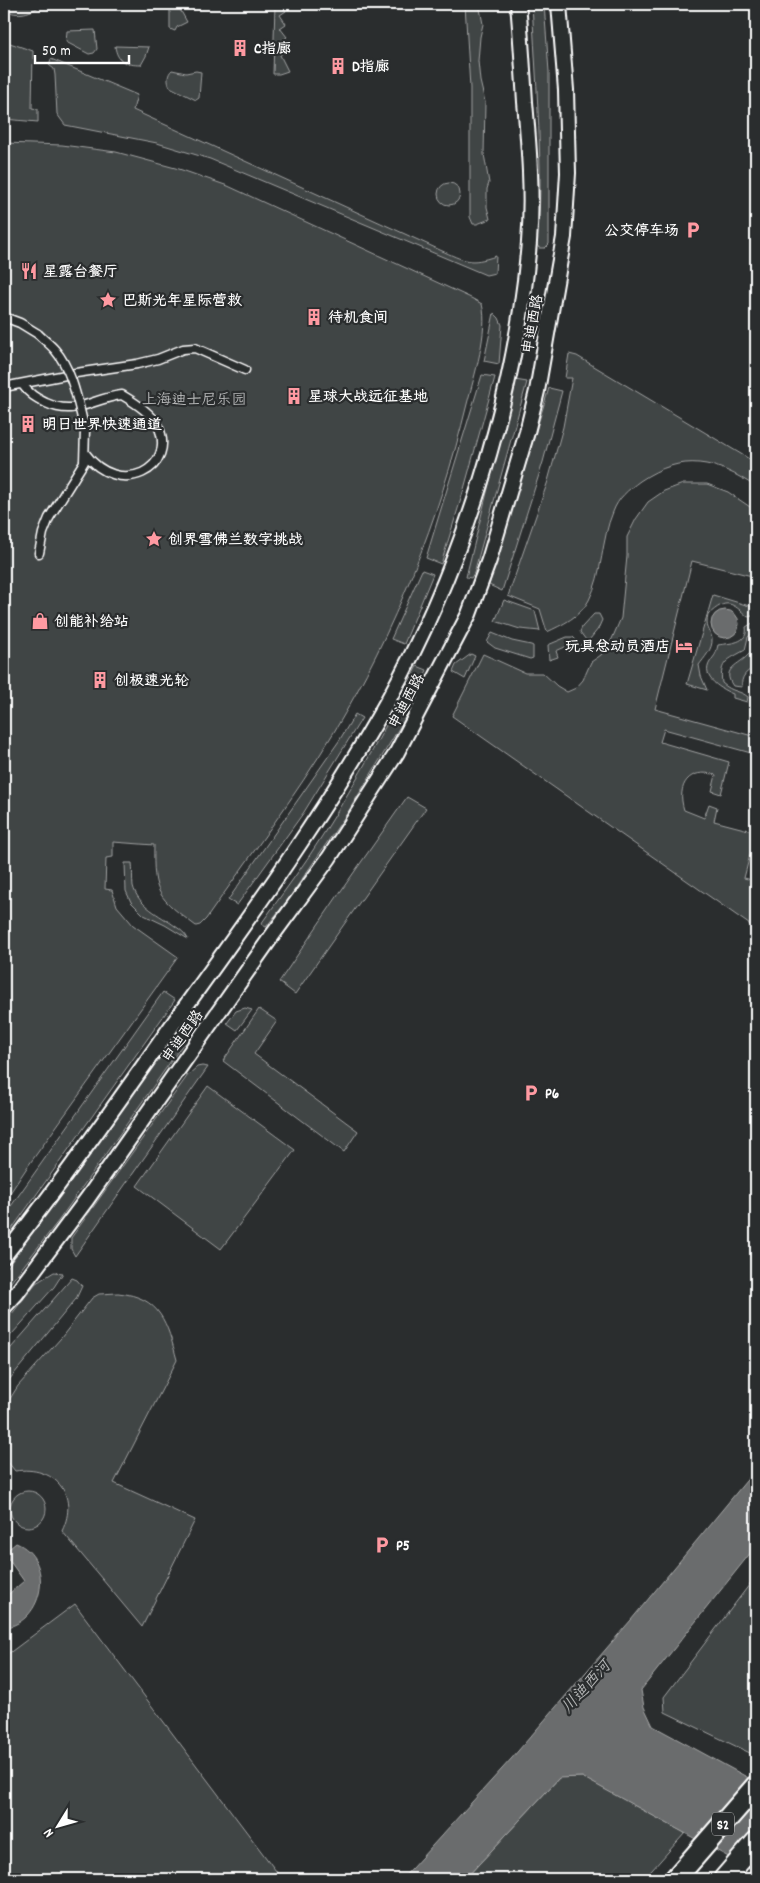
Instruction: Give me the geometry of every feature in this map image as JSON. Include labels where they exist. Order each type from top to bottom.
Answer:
[{"type":"highway","name":"S2","points":[[675,1879],[756,1786]]},
{"type":"highway","name":"S2","points":[[724,1879],[756,1842]]},
{"type":"street","name":"申迪西路","points":[[4,1256],[247,921],[291,856],[388,700],[447,578],[476,498],[506,388],[527,258],[531,178],[518,4]]},
{"type":"street","name":"申迪西路","points":[[4,1307],[16,1294],[87,1199],[329,858],[396,754],[469,614],[489,560],[527,432],[537,391],[564,237],[568,173],[566,90],[559,4]]},
{"type":"street","points":[[4,317],[20,323],[38,334],[56,350],[67,369],[74,388],[85,430],[84,462],[49,518],[43,533],[39,553]]},
{"type":"street","points":[[4,387],[76,373],[137,364],[158,359],[183,349],[194,348],[245,370]]},
{"type":"street","points":[[22,384],[36,398],[55,407],[70,410],[84,407],[104,398],[122,395],[139,406],[156,423],[162,438],[160,454],[150,468],[137,476],[120,477],[108,474],[92,464],[85,454]]},
{"type":"green space","points":[[4,4],[43,4],[34,10],[20,14],[5,10]]},
{"type":"green space","points":[[170,4],[177,4],[187,22],[177,27],[175,31],[170,29]]},
{"type":"green space","points":[[275,4],[280,4],[286,11],[280,15],[286,24],[280,28],[287,37],[280,42],[286,50],[280,55],[288,71],[279,74],[273,74]]},
{"type":"green space","points":[[465,4],[479,4],[483,24],[478,61],[485,102],[484,154],[489,183],[487,207],[490,219],[477,224],[473,224],[470,217],[470,88]]},
{"type":"green space","points":[[532,4],[544,4],[549,72],[549,244],[545,248],[539,248],[536,243],[540,196],[540,167]]},
{"type":"green space","points":[[95,30],[97,49],[94,53],[89,54],[66,42],[67,31]]},
{"type":"green space","points":[[4,41],[33,51],[32,108],[38,109],[38,122],[4,119]]},
{"type":"green space","points":[[115,46],[149,47],[141,65],[123,62],[118,56]]},
{"type":"green space","points":[[51,59],[137,95],[133,110],[448,254],[473,261],[496,256],[495,273],[486,275],[210,159],[157,143],[65,125],[57,114],[55,75],[54,69],[49,65]]},
{"type":"green space","points":[[172,70],[186,73],[201,72],[199,98],[196,100],[170,87],[168,78]]},
{"type":"green space","name":"上海迪士尼乐园","points":[[4,143],[62,145],[116,152],[179,169],[228,186],[482,304],[484,327],[480,354],[456,447],[429,531],[396,614],[377,654],[334,732],[272,827],[206,919],[196,926],[173,908],[160,893],[155,875],[154,845],[113,842],[113,857],[106,858],[105,889],[112,890],[117,906],[133,925],[178,957],[4,1202]]},
{"type":"green space","points":[[445,183],[453,183],[460,190],[460,198],[453,205],[445,205],[438,198],[438,190]]},
{"type":"green space","points":[[494,313],[502,325],[499,364],[484,361]]},
{"type":"green space","points":[[569,354],[577,356],[756,463],[756,487],[727,471],[699,463],[671,466],[640,481],[624,495],[615,507],[606,534],[594,590],[586,606],[571,619],[547,632],[540,609],[508,596],[548,481],[563,427],[572,378],[565,378]]},
{"type":"green space","points":[[482,375],[495,377],[441,564],[426,558]]},
{"type":"green space","points":[[515,380],[527,382],[474,573],[471,578],[466,577]]},
{"type":"green space","points":[[549,388],[562,391],[543,462],[502,591],[489,585]]},
{"type":"green space","points":[[683,484],[707,484],[728,492],[756,511],[756,577],[692,561],[655,709],[756,737],[756,748],[751,753],[664,729],[660,742],[729,762],[721,794],[712,791],[716,775],[698,774],[687,780],[683,786],[682,801],[684,810],[704,818],[709,804],[717,807],[714,821],[756,832],[744,878],[756,881],[756,929],[452,716],[483,654],[525,673],[543,673],[557,686],[567,692],[576,688],[583,680],[591,662],[601,655],[612,639],[621,618],[627,537],[636,519],[648,502],[664,491]]},
{"type":"green space","points":[[422,570],[433,574],[404,644],[391,639]]},
{"type":"green space","points":[[713,595],[756,608],[756,615],[748,617],[733,605],[725,604],[708,615],[707,626],[712,643],[708,653],[699,665],[707,690],[687,684]]},
{"type":"green space","points":[[504,600],[535,611],[540,631],[520,629],[495,621]]},
{"type":"green space","points":[[594,614],[599,614],[602,620],[590,639],[586,640],[580,632]]},
{"type":"green space","points":[[756,621],[756,630],[748,637],[745,650],[726,662],[721,676],[722,683],[748,697],[747,702],[733,698],[733,694],[714,682],[710,678],[708,668],[718,645],[741,640],[746,633],[746,627]]},
{"type":"green space","points":[[492,633],[512,641],[533,646],[533,658],[530,659],[495,648],[487,642]]},
{"type":"green space","points":[[567,637],[573,637],[581,645],[568,653],[565,647],[556,651],[558,657],[549,660],[548,645]]},
{"type":"green space","points":[[756,639],[756,668],[745,674],[742,680],[742,687],[733,686],[729,675],[730,671],[750,652]]},
{"type":"green space","points":[[471,654],[475,656],[465,679],[453,672],[456,665]]},
{"type":"green space","points":[[417,666],[427,670],[404,720],[348,812],[287,901],[266,927],[261,924],[337,813]]},
{"type":"green space","points":[[355,714],[362,718],[304,812],[237,905],[228,900],[339,741]]},
{"type":"green space","points":[[407,797],[426,808],[295,994],[279,982]]},
{"type":"green space","points":[[125,863],[132,863],[133,886],[140,899],[150,909],[181,930],[188,939],[144,915],[131,902],[126,891]]},
{"type":"green space","points":[[163,992],[175,1000],[4,1240],[4,1216]]},
{"type":"green space","points":[[245,1008],[252,1010],[237,1030],[227,1023],[236,1011]]},
{"type":"green space","points":[[259,1009],[277,1021],[254,1054],[358,1131],[344,1152],[223,1061]]},
{"type":"green space","points":[[191,1012],[202,1017],[59,1220],[4,1291],[4,1272]]},
{"type":"green space","points":[[197,1067],[208,1067],[75,1256],[71,1249],[71,1238],[188,1075]]},
{"type":"green space","points":[[208,1086],[295,1150],[221,1249],[137,1186]]},
{"type":"green space","points":[[54,1272],[63,1273],[54,1287],[4,1343],[4,1324],[36,1283]]},
{"type":"green space","points":[[72,1278],[77,1280],[82,1286],[76,1299],[4,1386],[4,1356]]},
{"type":"green space","points":[[118,1293],[144,1300],[153,1306],[160,1314],[170,1334],[177,1360],[114,1483],[195,1520],[142,1627],[62,1531],[67,1518],[68,1505],[60,1485],[52,1478],[41,1473],[29,1470],[15,1471],[4,1457],[4,1411],[18,1386],[61,1338],[92,1298],[99,1294]]},
{"type":"green space","points":[[28,1491],[35,1492],[41,1496],[45,1502],[45,1516],[41,1522],[35,1526],[28,1527],[21,1526],[15,1522],[11,1516],[10,1509],[11,1502],[15,1496],[21,1492]]},
{"type":"green space","points":[[756,1576],[756,1748],[752,1754],[665,1712],[664,1697]]},
{"type":"green space","points":[[75,1604],[282,1879],[4,1879],[4,1657]]},
{"type":"green space","points":[[560,1777],[583,1777],[685,1833],[644,1879],[465,1879]]},
{"type":"water","points":[[725,610],[735,614],[739,624],[735,634],[725,638],[715,634],[711,624],[715,614]]},
{"type":"water","name":"川迪西河","points":[[756,1469],[756,1546],[641,1690],[644,1707],[653,1726],[756,1782],[756,1872],[582,1777],[559,1778],[465,1879],[402,1879],[512,1758],[631,1620]]},
{"type":"water","points":[[16,1543],[28,1551],[36,1562],[40,1575],[40,1588],[36,1602],[29,1614],[18,1623],[4,1628],[4,1598],[24,1581],[4,1553]]},
{"type":"place","name":"C指廊","points":[[240,48]]},
{"type":"place","name":"D指廊","points":[[338,66]]},
{"type":"place","name":"公交停车场","points":[[693,230]]},
{"type":"place","name":"星露台餐厅","points":[[29,271]]},
{"type":"place","name":"巴斯光年星际营救","points":[[108,300]]},
{"type":"place","name":"待机食间","points":[[314,317]]},
{"type":"place","name":"星球大战远征基地","points":[[294,396]]},
{"type":"place","name":"明日世界快速通道","points":[[28,424]]},
{"type":"place","name":"创界雪佛兰数字挑战","points":[[154,539]]},
{"type":"place","name":"创能补给站","points":[[40,621]]},
{"type":"place","name":"玩具总动员酒店","points":[[684,646]]},
{"type":"place","name":"创极速光轮","points":[[100,680]]},
{"type":"place","name":"P6","points":[[531,1093]]},
{"type":"place","name":"P5","points":[[382,1545]]}]
